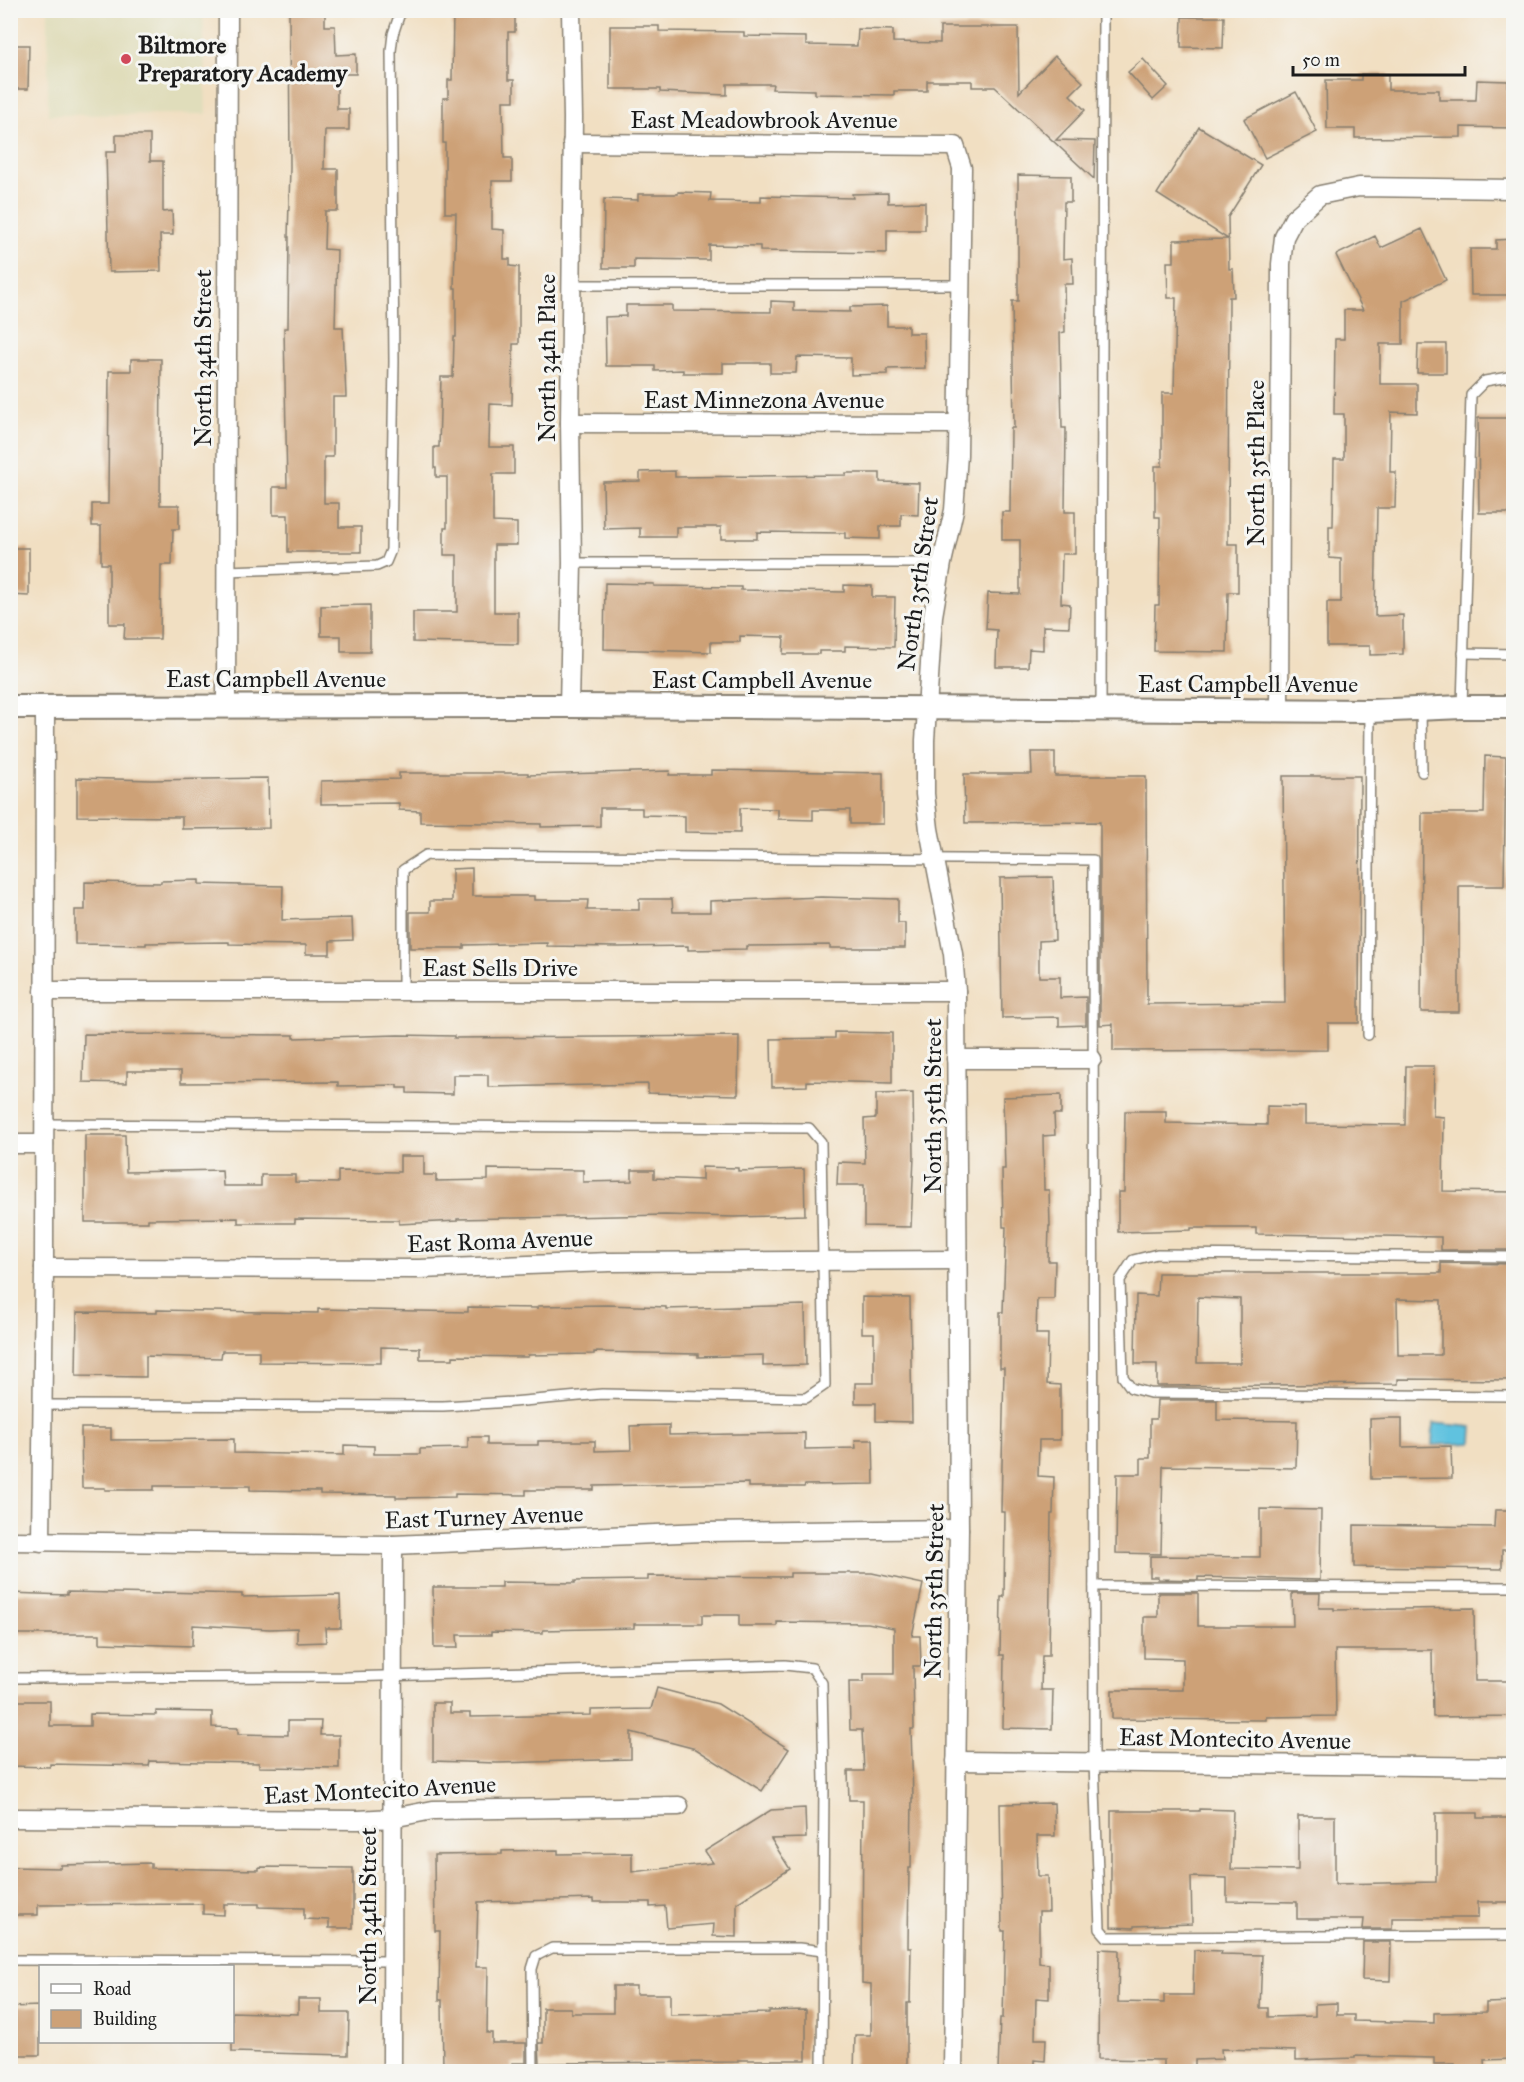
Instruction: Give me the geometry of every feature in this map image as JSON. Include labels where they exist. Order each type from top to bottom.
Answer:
[{"type":"street","name":"North 34th Street","points":[[226,706],[228,10]]},
{"type":"street","name":"North 34th Place","points":[[569,706],[572,563],[571,10]]},
{"type":"street","name":"East Meadowbrook Avenue","points":[[572,143],[956,146]]},
{"type":"street","name":"North 35th Street","points":[[953,2072],[959,1528],[956,991],[952,954],[934,859],[925,794],[927,708],[933,616],[954,510],[959,424],[962,168],[956,146]]},
{"type":"street","name":"North 35th Place","points":[[1279,711],[1281,264],[1284,237],[1293,218],[1320,195],[1359,187],[1514,189]]},
{"type":"street","name":"East Minnezona Avenue","points":[[570,423],[959,424]]},
{"type":"street","name":"East Campbell Avenue","points":[[10,707],[569,706],[1370,711],[1514,707]]},
{"type":"street","points":[[41,1542],[45,707]]},
{"type":"street","name":"East Sells Drive","points":[[44,991],[403,993],[956,991]]},
{"type":"street","points":[[956,1059],[1092,1059]]},
{"type":"street","points":[[10,1144],[44,1144]]},
{"type":"street","name":"East Roma Avenue","points":[[44,1268],[419,1269],[610,1262],[957,1260]]},
{"type":"street","name":"East Turney Avenue","points":[[10,1541],[393,1545],[703,1532],[959,1528]]},
{"type":"street","name":"North 34th Street","points":[[392,2072],[393,1545]]},
{"type":"street","name":"East Montecito Avenue","points":[[956,1761],[1514,1767]]},
{"type":"street","name":"East Montecito Avenue","points":[[10,1818],[358,1820],[392,1818],[433,1810],[679,1806]]},
{"type":"lane","points":[[226,571],[376,567],[386,561],[391,550],[394,362],[391,51],[393,34],[401,10]]},
{"type":"lane","points":[[1101,710],[1103,10]]},
{"type":"lane","points":[[571,285],[960,285]]},
{"type":"lane","points":[[1462,707],[1471,395],[1485,381],[1514,376]]},
{"type":"lane","points":[[572,563],[942,563]]},
{"type":"lane","points":[[1463,653],[1514,654]]},
{"type":"lane","points":[[1421,709],[1422,772]]},
{"type":"lane","points":[[1368,1035],[1370,711]]},
{"type":"lane","points":[[403,993],[403,870],[426,855],[1093,860],[1094,1762],[1100,1929],[1107,1937],[1514,1935]]},
{"type":"lane","points":[[43,1405],[443,1406],[602,1394],[806,1398],[825,1385],[821,1142],[809,1128],[44,1124]]},
{"type":"lane","points":[[1514,1257],[1157,1254],[1133,1260],[1120,1280],[1123,1377],[1131,1388],[1150,1393],[1514,1396]]},
{"type":"lane","points":[[1094,1586],[1514,1587]]},
{"type":"lane","points":[[10,1678],[172,1679],[393,1676],[785,1665],[812,1668],[822,1683],[822,2072]]},
{"type":"lane","points":[[533,2072],[532,1970],[536,1956],[552,1948],[799,1948],[823,1951]]},
{"type":"lane","points":[[10,1960],[392,1962]]},
{"type":"shaded area","name":"Biltmore Preparatory Academy","points":[[48,11],[203,11],[206,114],[48,115]]},
{"type":"water","points":[[1433,1423],[1473,1427],[1472,1443],[1432,1445]]},
{"type":"building","points":[[289,10],[325,10],[325,26],[335,26],[336,55],[356,54],[356,74],[337,74],[337,109],[349,109],[349,130],[325,130],[324,169],[338,169],[338,211],[325,211],[324,249],[337,250],[335,327],[343,327],[346,397],[333,397],[333,457],[324,457],[324,503],[339,503],[339,527],[361,527],[361,552],[288,552],[288,515],[273,515],[273,487],[287,487],[284,328],[288,328]]},
{"type":"building","points":[[453,10],[515,10],[515,32],[508,32],[508,80],[514,80],[514,101],[503,101],[504,158],[512,158],[512,181],[492,181],[492,229],[504,230],[504,259],[510,259],[510,266],[519,267],[519,344],[513,344],[512,405],[490,404],[489,447],[514,447],[514,474],[493,474],[493,522],[517,523],[517,545],[494,545],[494,612],[518,612],[518,644],[413,642],[413,612],[457,612],[457,555],[444,555],[444,528],[447,528],[447,477],[436,477],[436,468],[434,468],[434,447],[439,447],[441,377],[453,377],[454,337],[456,337],[456,288],[454,288],[456,213],[445,213],[445,143],[443,143],[443,98],[448,98],[448,80],[452,80]]},
{"type":"building","points":[[1182,17],[1224,17],[1223,48],[1181,47]]},
{"type":"building","points":[[610,26],[659,26],[659,31],[744,32],[744,36],[806,37],[806,45],[857,46],[858,29],[893,30],[893,42],[940,43],[940,27],[1018,27],[1019,93],[1055,56],[1083,82],[1070,95],[1085,110],[1056,140],[1095,141],[1094,179],[995,87],[972,87],[972,81],[927,81],[927,91],[894,91],[894,95],[815,94],[815,90],[772,89],[773,84],[727,84],[727,95],[660,92],[660,89],[610,89]]},
{"type":"building","points":[[10,45],[29,45],[28,89],[10,89]]},
{"type":"building","points":[[1143,59],[1168,86],[1153,100],[1128,72]]},
{"type":"building","points":[[1361,74],[1388,74],[1388,90],[1439,90],[1439,100],[1476,100],[1477,80],[1508,81],[1508,92],[1514,92],[1514,128],[1461,127],[1461,137],[1355,138],[1355,129],[1327,129],[1326,80],[1361,80]]},
{"type":"building","points":[[1296,92],[1317,132],[1265,158],[1244,119]]},
{"type":"building","points":[[1199,127],[1261,165],[1228,217],[1229,269],[1233,269],[1234,297],[1229,297],[1228,544],[1238,544],[1238,592],[1228,592],[1227,652],[1154,651],[1155,605],[1159,605],[1160,517],[1155,517],[1155,466],[1162,466],[1162,393],[1174,393],[1176,298],[1168,298],[1167,262],[1174,262],[1174,240],[1228,239],[1157,194]]},
{"type":"building","points":[[116,135],[150,135],[150,161],[163,161],[163,212],[172,211],[173,235],[160,235],[161,271],[109,272],[106,152],[116,152]]},
{"type":"building","points":[[1018,175],[1071,176],[1071,202],[1064,202],[1063,259],[1072,258],[1073,284],[1064,284],[1065,332],[1060,333],[1062,428],[1066,428],[1065,512],[1075,512],[1075,554],[1062,554],[1061,603],[1070,604],[1069,627],[1043,626],[1043,650],[1029,649],[1028,667],[996,667],[997,630],[986,629],[988,593],[1020,594],[1020,540],[1002,540],[1002,512],[1010,512],[1011,428],[1014,428],[1012,301],[1018,301]]},
{"type":"building","points":[[678,192],[711,193],[710,201],[761,202],[761,196],[853,198],[852,194],[888,193],[888,203],[925,202],[925,230],[887,230],[887,253],[760,251],[760,246],[709,245],[709,260],[634,259],[634,268],[603,268],[604,199],[638,200],[638,194],[678,194]]},
{"type":"building","points":[[1422,229],[1446,280],[1403,301],[1403,344],[1380,344],[1380,384],[1417,384],[1417,413],[1391,412],[1390,472],[1396,472],[1395,508],[1377,508],[1375,616],[1403,615],[1403,654],[1370,655],[1370,646],[1327,646],[1327,602],[1341,602],[1341,559],[1329,558],[1329,526],[1333,526],[1334,459],[1344,459],[1344,414],[1334,414],[1335,339],[1344,339],[1344,310],[1363,310],[1336,255],[1375,236],[1381,248]]},
{"type":"building","points":[[1514,239],[1514,295],[1471,295],[1470,249],[1496,249],[1496,240]]},
{"type":"building","points":[[771,301],[794,302],[794,311],[850,312],[850,307],[887,306],[887,326],[908,326],[908,333],[924,333],[925,368],[887,369],[887,374],[851,375],[851,358],[797,357],[796,373],[770,373],[770,363],[723,363],[723,373],[683,373],[683,370],[655,371],[655,366],[606,366],[605,317],[626,316],[626,305],[672,305],[672,311],[771,312]]},
{"type":"building","points":[[1418,344],[1446,344],[1446,373],[1417,373]]},
{"type":"building","points":[[131,359],[161,359],[160,505],[179,505],[179,529],[173,529],[172,565],[161,565],[160,639],[124,639],[125,624],[109,624],[109,564],[101,564],[101,526],[92,526],[92,504],[108,504],[109,371],[131,371]]},
{"type":"building","points":[[1478,418],[1514,418],[1514,513],[1479,513]]},
{"type":"building","points":[[675,471],[675,477],[880,473],[880,482],[919,483],[918,515],[901,514],[901,526],[880,526],[880,539],[845,538],[845,533],[757,532],[757,539],[721,539],[721,527],[676,527],[676,537],[640,537],[640,528],[604,529],[603,482],[640,481],[640,472]]},
{"type":"building","points":[[10,548],[29,548],[29,596],[10,595]]},
{"type":"building","points":[[605,583],[741,587],[741,590],[844,592],[844,585],[872,586],[872,597],[895,597],[894,647],[845,646],[845,651],[783,654],[784,637],[740,636],[740,642],[711,642],[711,652],[604,649]]},
{"type":"building","points":[[370,605],[370,652],[341,652],[341,636],[321,636],[321,606]]},
{"type":"building","points":[[1031,752],[1055,752],[1055,776],[1146,776],[1147,1004],[1285,1003],[1283,776],[1360,776],[1359,1023],[1328,1023],[1328,1050],[1113,1051],[1113,1024],[1100,1025],[1100,822],[965,823],[964,774],[1032,774]]},
{"type":"building","points":[[1485,756],[1506,757],[1504,886],[1459,886],[1459,1012],[1421,1012],[1422,813],[1484,813]]},
{"type":"building","points":[[711,770],[883,773],[883,824],[850,824],[850,810],[813,810],[813,820],[778,819],[778,809],[740,808],[740,833],[685,832],[685,816],[642,815],[642,808],[600,808],[600,826],[541,827],[541,824],[420,822],[420,811],[399,810],[399,803],[321,804],[321,781],[399,779],[399,773],[528,773],[528,775],[670,771],[669,775],[711,775]]},
{"type":"building","points":[[77,778],[151,780],[268,778],[269,828],[182,829],[182,817],[77,816]]},
{"type":"building","points":[[472,868],[472,896],[534,896],[534,900],[588,900],[587,910],[639,910],[639,899],[672,899],[673,912],[710,912],[710,901],[821,897],[898,899],[898,923],[905,923],[905,948],[830,948],[830,945],[746,946],[746,949],[688,950],[688,946],[547,946],[547,943],[464,945],[464,948],[410,948],[410,912],[430,912],[430,901],[452,901],[452,869]]},
{"type":"building","points":[[1053,877],[1055,940],[1039,941],[1039,977],[1060,977],[1060,998],[1086,997],[1086,1025],[1059,1026],[1059,1017],[1002,1018],[1000,878]]},
{"type":"building","points":[[199,880],[199,884],[283,886],[282,920],[352,918],[353,940],[330,941],[330,954],[306,954],[306,945],[229,944],[229,942],[146,943],[146,945],[75,944],[75,910],[85,910],[85,882],[161,883],[161,881]]},
{"type":"building","points":[[835,1032],[892,1033],[892,1083],[807,1081],[807,1086],[772,1087],[771,1039],[835,1038]]},
{"type":"building","points":[[84,1034],[294,1035],[294,1038],[398,1035],[454,1036],[454,1038],[739,1036],[738,1095],[648,1093],[648,1084],[488,1087],[488,1075],[453,1075],[453,1094],[407,1093],[407,1088],[397,1088],[397,1085],[338,1086],[338,1082],[181,1083],[181,1071],[127,1071],[127,1083],[83,1082]]},
{"type":"building","points":[[1406,1066],[1434,1066],[1433,1116],[1444,1117],[1443,1191],[1514,1192],[1514,1250],[1441,1250],[1441,1237],[1256,1234],[1256,1228],[1191,1228],[1191,1230],[1118,1232],[1118,1192],[1124,1192],[1125,1111],[1166,1111],[1166,1123],[1267,1125],[1267,1106],[1305,1107],[1305,1124],[1405,1125]]},
{"type":"building","points":[[913,1093],[914,1156],[911,1227],[864,1226],[864,1185],[837,1185],[838,1162],[865,1163],[864,1119],[876,1118],[876,1094]]},
{"type":"building","points":[[1061,1095],[1061,1114],[1054,1114],[1055,1135],[1043,1136],[1044,1190],[1049,1190],[1048,1261],[1055,1261],[1054,1299],[1037,1299],[1036,1334],[1048,1334],[1047,1384],[1060,1385],[1060,1440],[1039,1440],[1038,1476],[1054,1477],[1053,1514],[1051,1514],[1049,1656],[1042,1656],[1041,1690],[1053,1690],[1052,1729],[1003,1728],[1004,1655],[1000,1655],[1001,1597],[1004,1597],[1005,1512],[1001,1512],[1004,1368],[1000,1368],[1000,1312],[1003,1312],[1006,1227],[1003,1227],[1002,1169],[1005,1169],[1003,1097]]},
{"type":"building","points":[[85,1135],[125,1135],[126,1172],[222,1170],[223,1186],[261,1186],[261,1175],[295,1175],[295,1182],[338,1183],[338,1171],[400,1172],[400,1156],[424,1156],[424,1175],[436,1175],[436,1181],[488,1180],[488,1169],[583,1170],[583,1182],[632,1181],[632,1170],[654,1170],[654,1178],[702,1180],[702,1167],[738,1168],[738,1171],[804,1169],[805,1215],[457,1219],[457,1221],[399,1224],[399,1220],[295,1219],[295,1223],[238,1223],[238,1218],[85,1222]]},
{"type":"building","points":[[1441,1263],[1514,1264],[1514,1380],[1398,1379],[1398,1384],[1157,1386],[1157,1364],[1135,1364],[1136,1295],[1157,1296],[1158,1273],[1441,1273]],"holes":[[[1198,1297],[1240,1299],[1240,1363],[1197,1363]],[[1397,1299],[1441,1300],[1441,1355],[1398,1355]]]},
{"type":"building","points":[[862,1297],[910,1298],[912,1422],[876,1421],[876,1403],[855,1403],[855,1383],[874,1383],[874,1333],[862,1333]]},
{"type":"building","points":[[805,1305],[806,1365],[763,1366],[763,1355],[698,1357],[698,1354],[594,1352],[594,1354],[528,1355],[528,1357],[453,1356],[453,1359],[420,1359],[420,1348],[381,1347],[381,1363],[259,1362],[259,1351],[222,1351],[221,1358],[146,1356],[146,1377],[76,1376],[77,1312],[157,1313],[157,1310],[318,1313],[318,1309],[468,1312],[468,1307],[538,1308],[538,1306],[666,1307],[666,1309]]},
{"type":"building","points":[[1157,1400],[1217,1400],[1217,1420],[1297,1421],[1296,1468],[1163,1466],[1161,1554],[1116,1553],[1117,1474],[1141,1474],[1141,1458],[1150,1458],[1150,1419],[1156,1419]]},
{"type":"building","points":[[1402,1418],[1402,1447],[1451,1446],[1452,1478],[1371,1479],[1370,1419]]},
{"type":"building","points":[[669,1425],[669,1435],[805,1433],[805,1449],[856,1448],[855,1440],[873,1440],[874,1484],[805,1485],[804,1487],[748,1487],[748,1483],[594,1486],[594,1490],[526,1490],[526,1495],[455,1494],[455,1497],[396,1498],[396,1495],[250,1490],[250,1486],[154,1486],[154,1490],[82,1488],[81,1428],[111,1428],[111,1440],[234,1439],[234,1453],[344,1455],[344,1445],[374,1446],[374,1454],[420,1454],[420,1449],[468,1448],[468,1437],[487,1437],[487,1445],[538,1445],[538,1441],[595,1441],[595,1451],[631,1450],[630,1426]]},
{"type":"building","points":[[1260,1509],[1321,1510],[1320,1580],[1198,1577],[1198,1580],[1150,1577],[1150,1556],[1260,1557]]},
{"type":"building","points":[[1495,1510],[1514,1510],[1514,1550],[1502,1550],[1502,1569],[1354,1567],[1354,1525],[1494,1527]]},
{"type":"building","points":[[790,1573],[872,1573],[923,1584],[912,1636],[920,1636],[921,1666],[913,1666],[914,1729],[911,1729],[913,1798],[908,1948],[911,1948],[910,2003],[907,2003],[907,2072],[854,2072],[855,2035],[871,2035],[871,1984],[862,1983],[863,1800],[849,1800],[848,1771],[864,1771],[862,1730],[850,1730],[849,1682],[864,1682],[864,1674],[894,1674],[894,1628],[868,1623],[777,1622],[777,1626],[739,1626],[739,1615],[702,1615],[702,1624],[634,1624],[634,1628],[457,1635],[458,1648],[434,1648],[433,1587],[502,1587],[502,1582],[575,1583],[575,1581],[648,1580],[648,1576],[790,1577]]},
{"type":"building","points":[[67,1592],[242,1594],[242,1597],[340,1595],[341,1628],[325,1628],[326,1642],[297,1643],[297,1628],[193,1625],[192,1646],[100,1643],[100,1634],[10,1634],[10,1593],[67,1595]]},
{"type":"building","points":[[1158,1593],[1198,1593],[1198,1626],[1293,1626],[1292,1593],[1320,1593],[1319,1608],[1334,1608],[1334,1610],[1474,1608],[1475,1681],[1514,1681],[1514,1716],[1433,1717],[1432,1650],[1335,1650],[1336,1716],[1266,1717],[1266,1720],[1112,1719],[1112,1690],[1183,1690],[1183,1659],[1144,1658],[1144,1617],[1158,1617]]},
{"type":"building","points":[[657,1688],[718,1704],[789,1749],[762,1791],[696,1749],[631,1732],[631,1759],[497,1763],[433,1761],[433,1703],[450,1703],[450,1713],[470,1713],[470,1717],[591,1715],[591,1710],[651,1709]]},
{"type":"building","points":[[11,1701],[50,1701],[50,1726],[90,1726],[90,1714],[156,1715],[156,1711],[212,1712],[212,1727],[238,1728],[238,1734],[288,1735],[288,1721],[321,1721],[320,1735],[339,1735],[339,1768],[259,1767],[259,1763],[150,1761],[149,1766],[50,1764],[50,1767],[10,1766]]},
{"type":"building","points":[[1054,1803],[1055,1836],[1037,1836],[1038,1876],[1048,1876],[1049,1912],[1039,1912],[1039,1963],[1049,1964],[1049,1999],[1036,1998],[1035,2039],[1046,2039],[1045,2061],[1034,2060],[1034,2072],[998,2071],[1000,2018],[1003,2018],[1005,1931],[1002,1931],[1000,1804]]},
{"type":"building","points":[[805,1808],[806,1838],[771,1839],[790,1869],[737,1903],[737,1937],[713,1936],[714,1924],[667,1928],[665,1906],[650,1907],[650,1902],[594,1902],[594,1899],[478,1902],[476,1967],[488,1967],[487,2033],[492,2033],[492,2043],[526,2043],[526,2063],[512,2063],[512,2069],[443,2070],[442,2000],[439,2000],[440,1931],[435,1931],[434,1855],[558,1850],[558,1854],[632,1853],[632,1872],[713,1863],[705,1851],[771,1810]]},
{"type":"building","points":[[1199,1809],[1233,1810],[1231,1869],[1298,1870],[1298,1816],[1335,1816],[1335,1884],[1436,1882],[1436,1813],[1478,1813],[1478,1818],[1514,1818],[1514,1902],[1478,1902],[1478,1918],[1392,1918],[1392,1929],[1363,1929],[1364,1919],[1297,1919],[1297,1902],[1227,1901],[1227,1878],[1191,1877],[1192,1924],[1134,1926],[1134,1928],[1111,1927],[1111,1811],[1199,1811]]},
{"type":"building","points":[[151,1863],[151,1868],[259,1870],[259,1867],[353,1868],[353,1928],[329,1928],[329,1920],[304,1919],[304,1908],[259,1907],[259,1904],[224,1904],[224,1915],[203,1914],[203,1904],[38,1905],[38,1915],[10,1915],[10,1867],[61,1868],[61,1865]]},
{"type":"building","points":[[1363,1942],[1391,1942],[1390,1981],[1362,1980]]},
{"type":"building","points":[[1099,1949],[1119,1950],[1118,2002],[1164,2003],[1164,1995],[1193,1995],[1194,1950],[1222,1951],[1221,1954],[1262,1955],[1260,2008],[1268,2008],[1268,2017],[1315,2016],[1315,2004],[1337,2003],[1337,2015],[1354,2015],[1354,2021],[1434,2023],[1434,2013],[1486,2012],[1486,2003],[1514,2002],[1514,2059],[1484,2060],[1485,2072],[1455,2072],[1455,2064],[1434,2064],[1434,2058],[1355,2056],[1355,2058],[1296,2060],[1296,2051],[1221,2049],[1222,2059],[1195,2060],[1195,2068],[1164,2068],[1164,2060],[1098,2059]]},
{"type":"building","points":[[613,1986],[636,1986],[636,1994],[670,1994],[670,2015],[806,2010],[806,2060],[540,2063],[539,2043],[543,2043],[543,2008],[571,2008],[571,2013],[613,2013]]},
{"type":"building","points":[[298,1999],[321,1999],[321,2013],[349,2013],[348,2055],[232,2052],[234,2012],[298,2014]]},
{"type":"building","points":[[39,2006],[40,2055],[10,2055],[10,2007]]},
{"type":"place","name":"Biltmore Preparatory Academy","points":[[126,59]]}]
